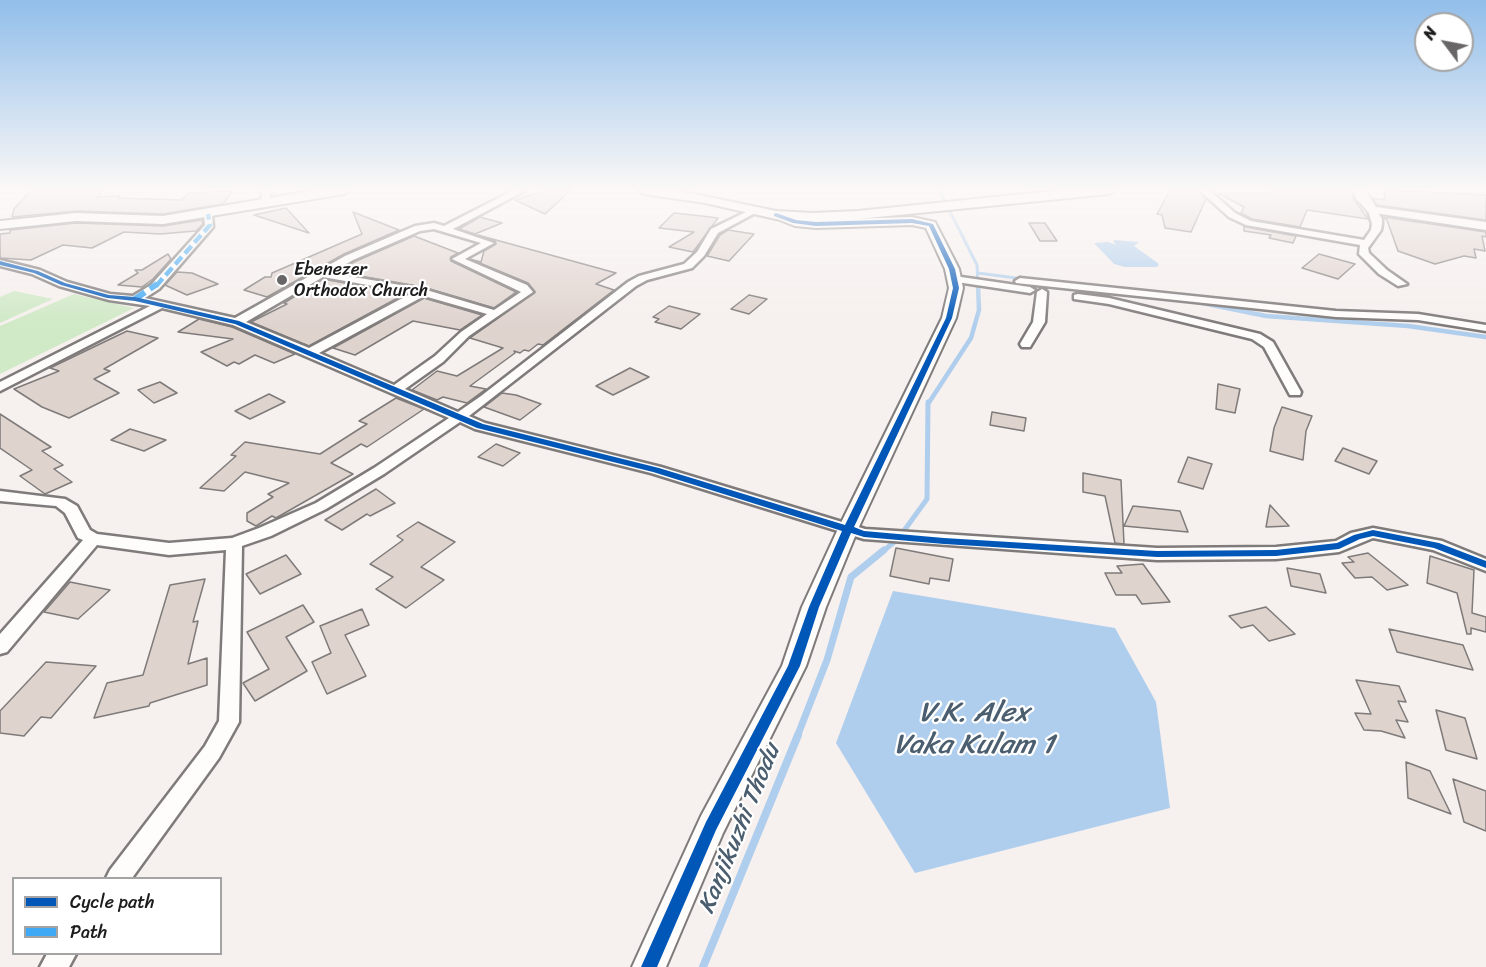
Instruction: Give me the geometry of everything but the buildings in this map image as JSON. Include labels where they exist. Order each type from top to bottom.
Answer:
[{"type":"street","points":[[135,299],[155,287],[201,235]]},
{"type":"street","points":[[237,322],[349,258],[398,235]]},
{"type":"street","points":[[395,390],[439,359],[465,334],[526,294],[527,290],[458,261],[457,259],[489,243],[464,235]]},
{"type":"street","points":[[0,496],[60,502],[71,510],[84,534],[93,539],[169,549],[234,543],[285,525],[321,507],[379,471],[486,399],[632,285],[643,278],[688,266],[700,254],[711,235]]},
{"type":"street","points":[[649,967],[711,826],[794,666],[814,607],[856,531],[949,318],[956,288],[947,256],[936,235]]},
{"type":"street","points":[[1321,235],[1367,243]]},
{"type":"street","points":[[1371,235],[1364,248],[1364,254],[1369,261],[1402,284]]},
{"type":"street","points":[[0,263],[36,272],[63,284],[109,297],[135,299],[237,322],[480,426],[656,470],[856,531],[944,542],[1156,554],[1276,553],[1339,546],[1357,537],[1373,533],[1436,545],[1486,565]]},
{"type":"street","points":[[322,274],[423,292],[494,313]]},
{"type":"street","points":[[954,279],[1109,301],[1256,336],[1269,345],[1295,392]]},
{"type":"street","points":[[1020,281],[1336,314],[1418,317],[1486,328]]},
{"type":"street","points":[[309,352],[423,292]]},
{"type":"street","points":[[1026,344],[1039,322],[1042,292]]},
{"type":"street","points":[[0,387],[160,305]]},
{"type":"street","points":[[0,647],[93,539]]},
{"type":"street","points":[[119,877],[212,752],[229,722],[234,543]]},
{"type":"street","points":[[53,967],[62,955]]},
{"type":"green space","points":[[14,291],[53,299],[0,323],[0,297]]},
{"type":"green space","points":[[74,294],[134,308],[0,374],[0,326]]},
{"type":"water","points":[[1113,241],[1139,242],[1134,246],[1159,264],[1157,267],[1125,267],[1114,264],[1094,243],[1108,242],[1116,245]]},
{"type":"water","name":"V.K. Alex Vaka Kulam 1","points":[[893,591],[1115,628],[1156,702],[1170,808],[915,873],[836,743]]},
{"type":"waterway","name":"Kanjikuzhi Thodu","points":[[962,235],[977,265],[978,286]]},
{"type":"waterway","points":[[978,273],[1024,279]]},
{"type":"waterway","name":"Kanjikuzhi Thodu","points":[[928,404],[971,338],[979,310],[978,284]]},
{"type":"waterway","points":[[1202,303],[1266,316],[1408,326],[1486,337]]},
{"type":"waterway","name":"Kanjikuzhi Thodu","points":[[882,552],[898,539],[927,499],[928,402]]},
{"type":"waterway","name":"Kanjikuzhi Thodu","points":[[797,737],[827,660],[851,577],[884,550]]},
{"type":"waterway","name":"Kanjikuzhi Thodu","points":[[703,967],[798,735]]},
{"type":"marked path","points":[[135,299],[155,287],[201,235]]},
{"type":"cycle path","points":[[649,967],[711,826],[794,666],[814,607],[848,529],[949,318],[956,288],[952,269],[936,235]]},
{"type":"cycle path","points":[[0,263],[36,272],[63,284],[109,297],[135,299],[237,322],[480,426],[656,470],[864,534],[1157,554],[1276,553],[1339,546],[1357,537],[1373,533],[1436,545],[1486,565]]},
{"type":"place","name":"Ebenezer Orthodox Church","points":[[282,280]]}]
